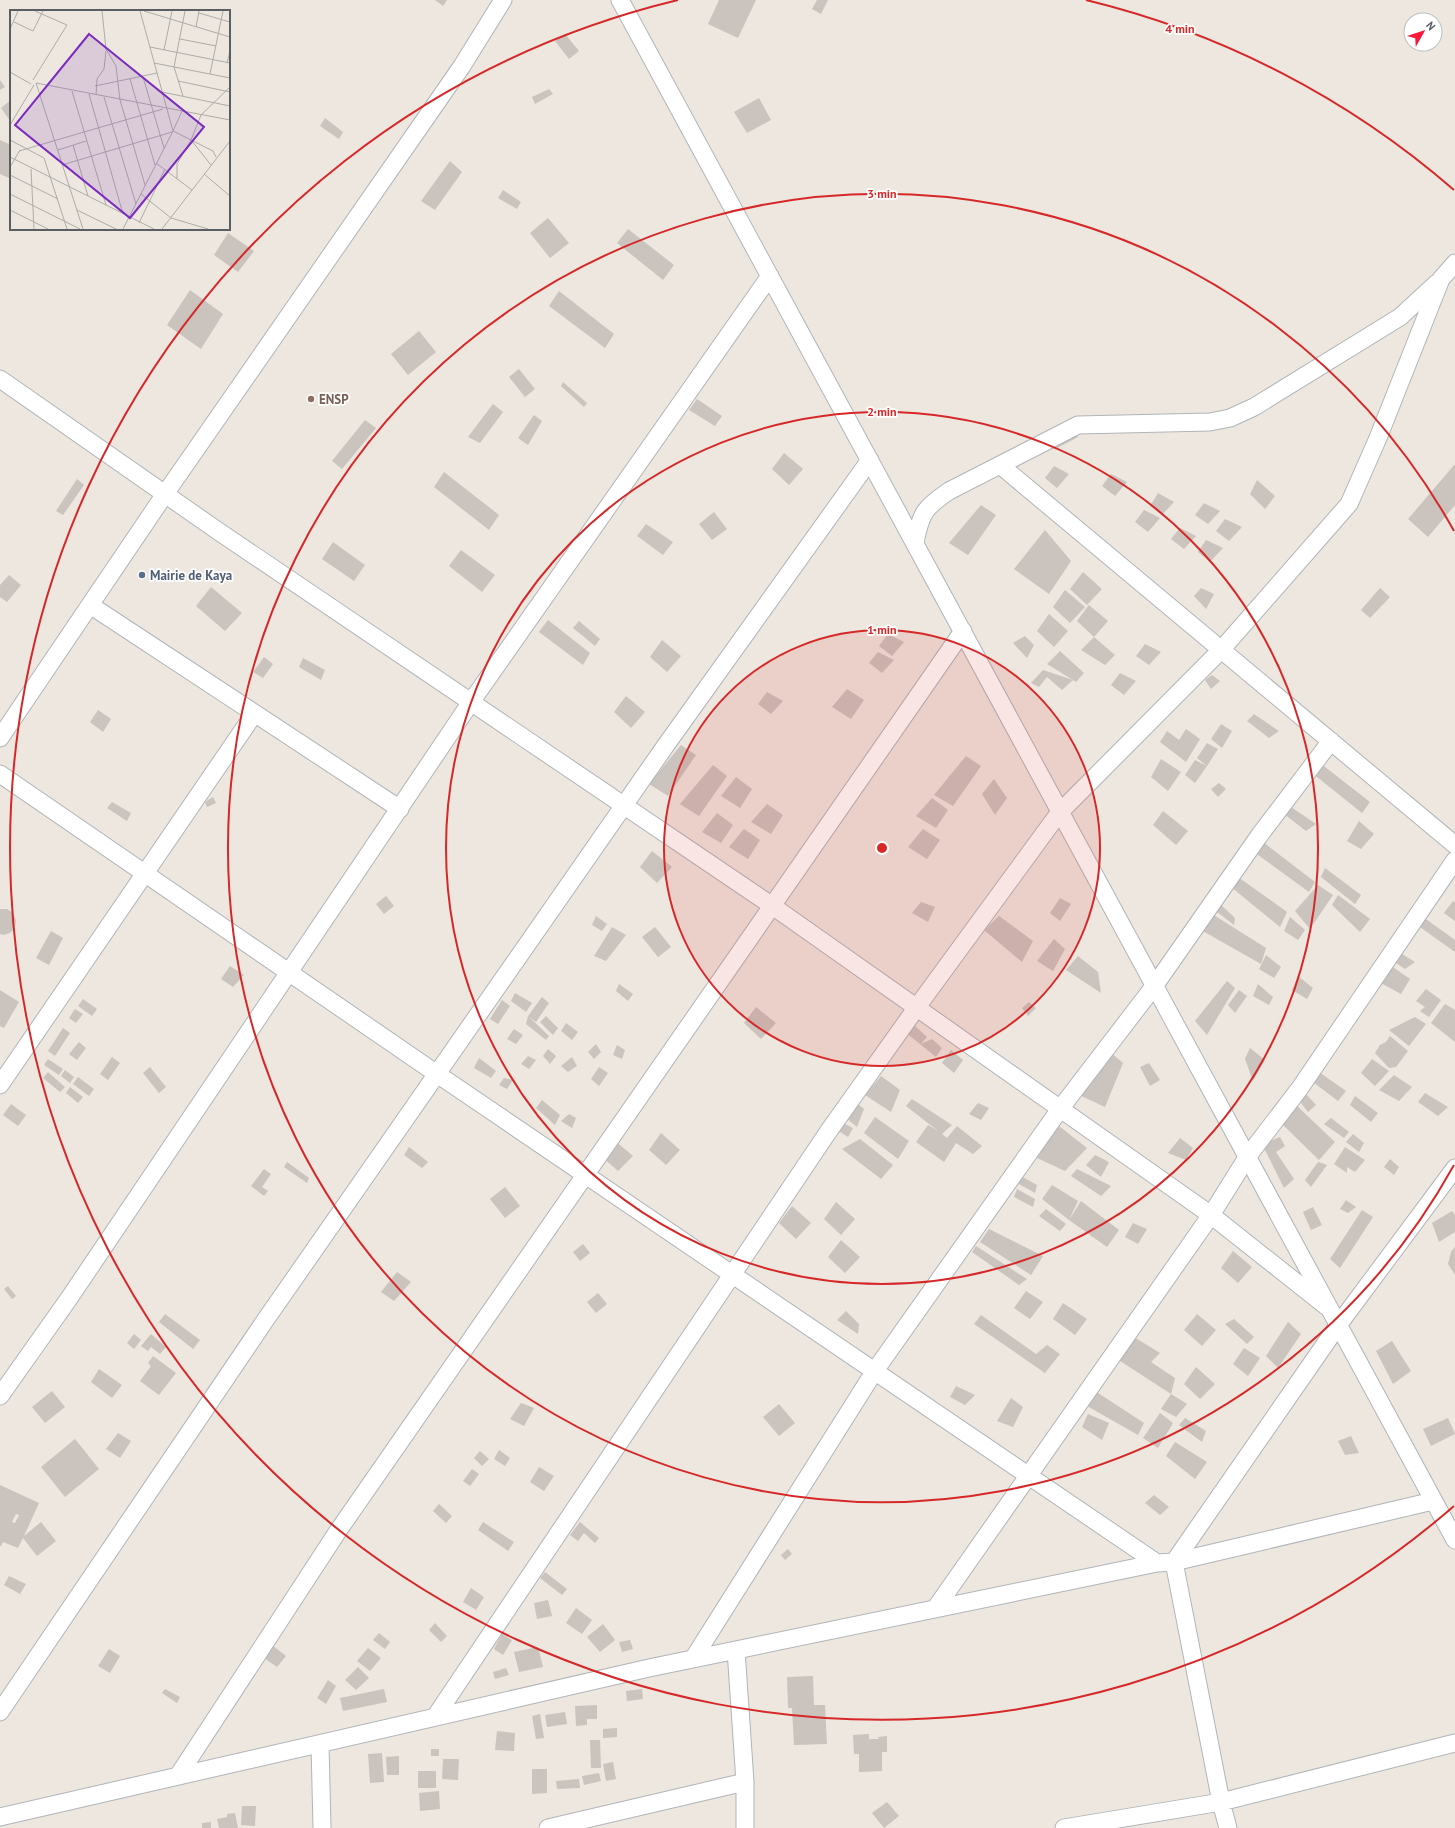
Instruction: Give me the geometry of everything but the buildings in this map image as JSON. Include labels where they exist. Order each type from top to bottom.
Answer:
[{"type":"street","points":[[0,738],[166,494],[462,66],[503,0]]},
{"type":"street","points":[[620,0],[915,542],[1059,813],[1155,985],[1455,1540]]},
{"type":"street","points":[[915,542],[920,520],[930,504],[949,491],[1078,426],[1210,422],[1230,418],[1254,407],[1400,317],[1441,279],[1455,262]]},
{"type":"street","points":[[0,1396],[70,1297],[471,702],[770,276]]},
{"type":"street","points":[[434,1717],[828,1132],[916,1007],[1059,813],[1221,650],[1349,504],[1378,438],[1441,279]]},
{"type":"street","points":[[0,379],[166,494],[771,905],[1211,1215],[1336,1318]]},
{"type":"street","points":[[0,1712],[264,1322],[624,805],[870,460]]},
{"type":"street","points":[[1000,465],[1455,845]]},
{"type":"street","points":[[90,605],[400,809]]},
{"type":"street","points":[[178,1776],[338,1530],[771,905],[963,631]]},
{"type":"street","points":[[0,1085],[254,714]]},
{"type":"street","points":[[693,1659],[874,1372],[1060,1109],[1155,985],[1258,836],[1331,741]]},
{"type":"street","points":[[0,774],[437,1074],[1157,1564]]},
{"type":"street","points":[[935,1609],[1211,1215],[1248,1156],[1300,1088],[1455,860]]},
{"type":"street","points":[[1228,1828],[1221,1802],[1174,1562],[1336,1318],[1455,1168]]},
{"type":"street","points":[[0,1817],[693,1659],[1157,1564],[1174,1562],[1433,1501]]},
{"type":"street","points":[[736,1650],[745,1782],[745,1828]]},
{"type":"street","points":[[1064,1828],[1221,1802],[1455,1743]]},
{"type":"street","points":[[320,1744],[322,1828]]},
{"type":"street","points":[[548,1828],[745,1782]]},
{"type":"street","points":[[1215,1828],[1221,1802]]},
{"type":"place","name":"ENSP","points":[[311,399]]},
{"type":"place","name":"Mairie de Kaya","points":[[142,575]]}]
